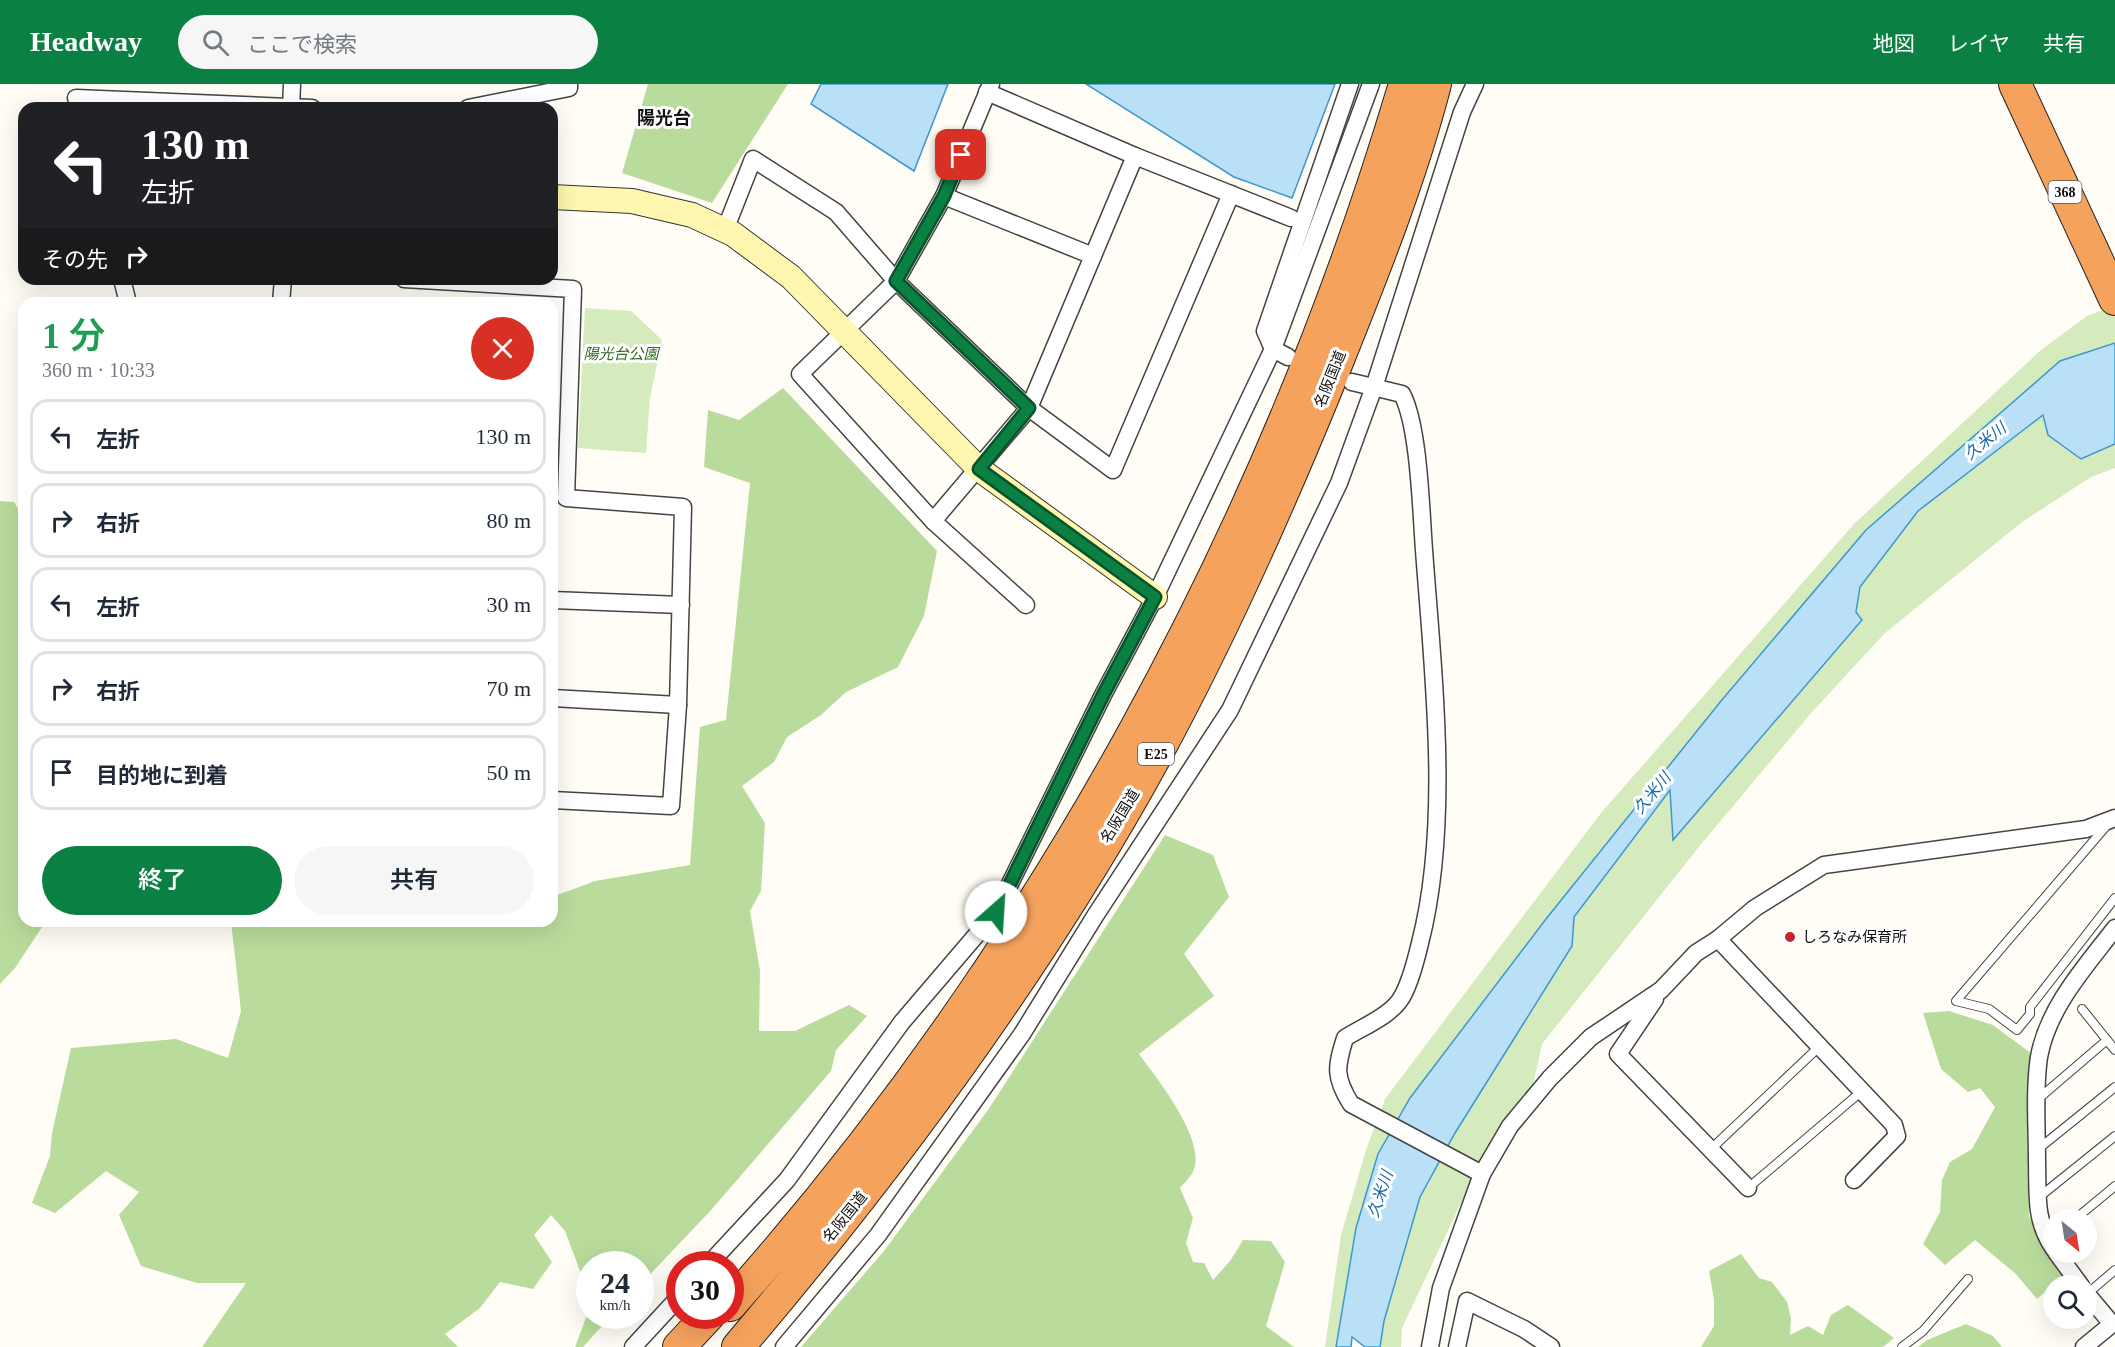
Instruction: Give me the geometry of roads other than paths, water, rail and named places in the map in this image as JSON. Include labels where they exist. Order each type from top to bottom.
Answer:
[{"type":"highway","name":"名阪国道","points":[[744,1289],[837,1179],[910,1083],[1048,879],[1108,777],[1168,667],[1229,546],[1296,388],[1362,221],[1405,84]]},
{"type":"highway","name":"名阪国道","points":[[738,1347],[860,1200],[929,1107],[1002,1005],[1136,791],[1197,679],[1256,554],[1346,341],[1390,227],[1435,84]]},
{"type":"highway","points":[[1346,341],[1387,253],[1444,84]]},
{"type":"highway","name":"368","points":[[2015,84],[2115,299]]},
{"type":"highway","points":[[744,1275],[837,1179]]},
{"type":"highway","points":[[679,1347],[696,1329]]},
{"type":"highway","points":[[694,1347],[710,1329]]},
{"type":"street","points":[[291,102],[292,84]]},
{"type":"street","points":[[498,102],[569,88],[569,84]]},
{"type":"street","points":[[1288,357],[1273,349],[1265,331],[1350,84]]},
{"type":"street","points":[[721,1251],[787,1180],[902,1022],[996,912],[1103,695],[1155,597],[1273,349],[1371,84]]},
{"type":"street","points":[[784,1347],[878,1235],[1022,1034],[1095,916],[1230,710],[1339,483],[1374,387],[1462,112],[1475,84]]},
{"type":"street","points":[[1026,605],[933,521],[800,374],[845,333],[896,281],[944,196],[989,88],[1135,156],[1291,218]]},
{"type":"street","points":[[77,97],[184,102]]},
{"type":"street","points":[[933,521],[1029,408],[1135,156]]},
{"type":"street","points":[[724,230],[753,159],[836,212],[896,281],[1029,408],[1113,470],[1231,194]]},
{"type":"street","points":[[944,196],[1093,255]]},
{"type":"street","points":[[558,197],[632,201],[693,215],[724,230],[791,278],[979,469],[1155,597]]},
{"type":"street","points":[[505,285],[573,289],[569,391],[559,497],[683,507],[678,705],[671,806],[558,800]]},
{"type":"street","points":[[1352,382],[1402,394],[1409,406],[1420,490],[1435,713],[1433,870],[1425,924],[1403,995],[1395,1007],[1345,1038],[1337,1064],[1339,1085],[1351,1104],[1482,1174]]},
{"type":"street","points":[[558,390],[569,391]]},
{"type":"street","points":[[558,600],[681,605]]},
{"type":"street","points":[[558,699],[678,705]]},
{"type":"street","points":[[1748,1188],[1618,1054],[1661,990],[1696,953],[1718,939],[1755,908],[1824,865],[2039,836],[2112,820]]},
{"type":"street","points":[[2043,1226],[2037,1215],[2036,1100],[2039,1056],[2047,1032],[2064,997],[2115,928]]},
{"type":"street","points":[[1718,939],[1894,1125],[1897,1136],[1854,1180]]},
{"type":"street","points":[[1430,1347],[1441,1288],[1482,1174],[1510,1126],[1550,1078],[1591,1037],[1661,990]]},
{"type":"street","points":[[1457,1347],[1467,1301],[1524,1329],[1551,1347]]},
{"type":"street","points":[[2084,1347],[2114,1322],[2097,1304]]},
{"type":"street","points":[[633,1347],[666,1311]]},
{"type":"lane","points":[[2112,820],[1956,1001],[1989,1009],[2017,1030],[2030,1014],[2030,1007],[2115,898]]},
{"type":"lane","points":[[2082,1009],[2115,1050]]},
{"type":"lane","points":[[2036,1100],[2107,1040]]},
{"type":"lane","points":[[1711,1149],[1820,1046]]},
{"type":"lane","points":[[2037,1150],[2115,1087]]},
{"type":"lane","points":[[1748,1188],[1862,1090]]},
{"type":"lane","points":[[2038,1198],[2115,1136]]},
{"type":"lane","points":[[2088,1209],[2115,1187]]},
{"type":"lane","points":[[2097,1285],[2115,1270]]},
{"type":"lane","points":[[1902,1347],[1923,1331],[1968,1278]]},
{"type":"water","points":[[821,84],[948,84],[914,171],[811,104]]},
{"type":"water","points":[[1086,84],[1335,84],[1292,198],[1234,177]]},
{"type":"water","name":"久米川","points":[[2115,343],[2115,444],[2081,459],[2048,435],[2043,415],[1918,511],[1860,587],[1856,612],[1862,620],[1673,840],[1670,790],[1574,917],[1572,946],[1455,1133],[1420,1197],[1384,1321],[1380,1347],[1365,1347],[1352,1337],[1351,1347],[1336,1347],[1356,1228],[1378,1154],[1410,1098],[1546,919],[1721,701],[1866,530],[2060,361]]},
{"type":"place","name":"しろなみ保育所","points":[[1790,937]]},
{"type":"district","name":"陽光台","points":[[664,118]]},
{"type":"park label","name":"陽光台公園","points":[[621,354]]}]
